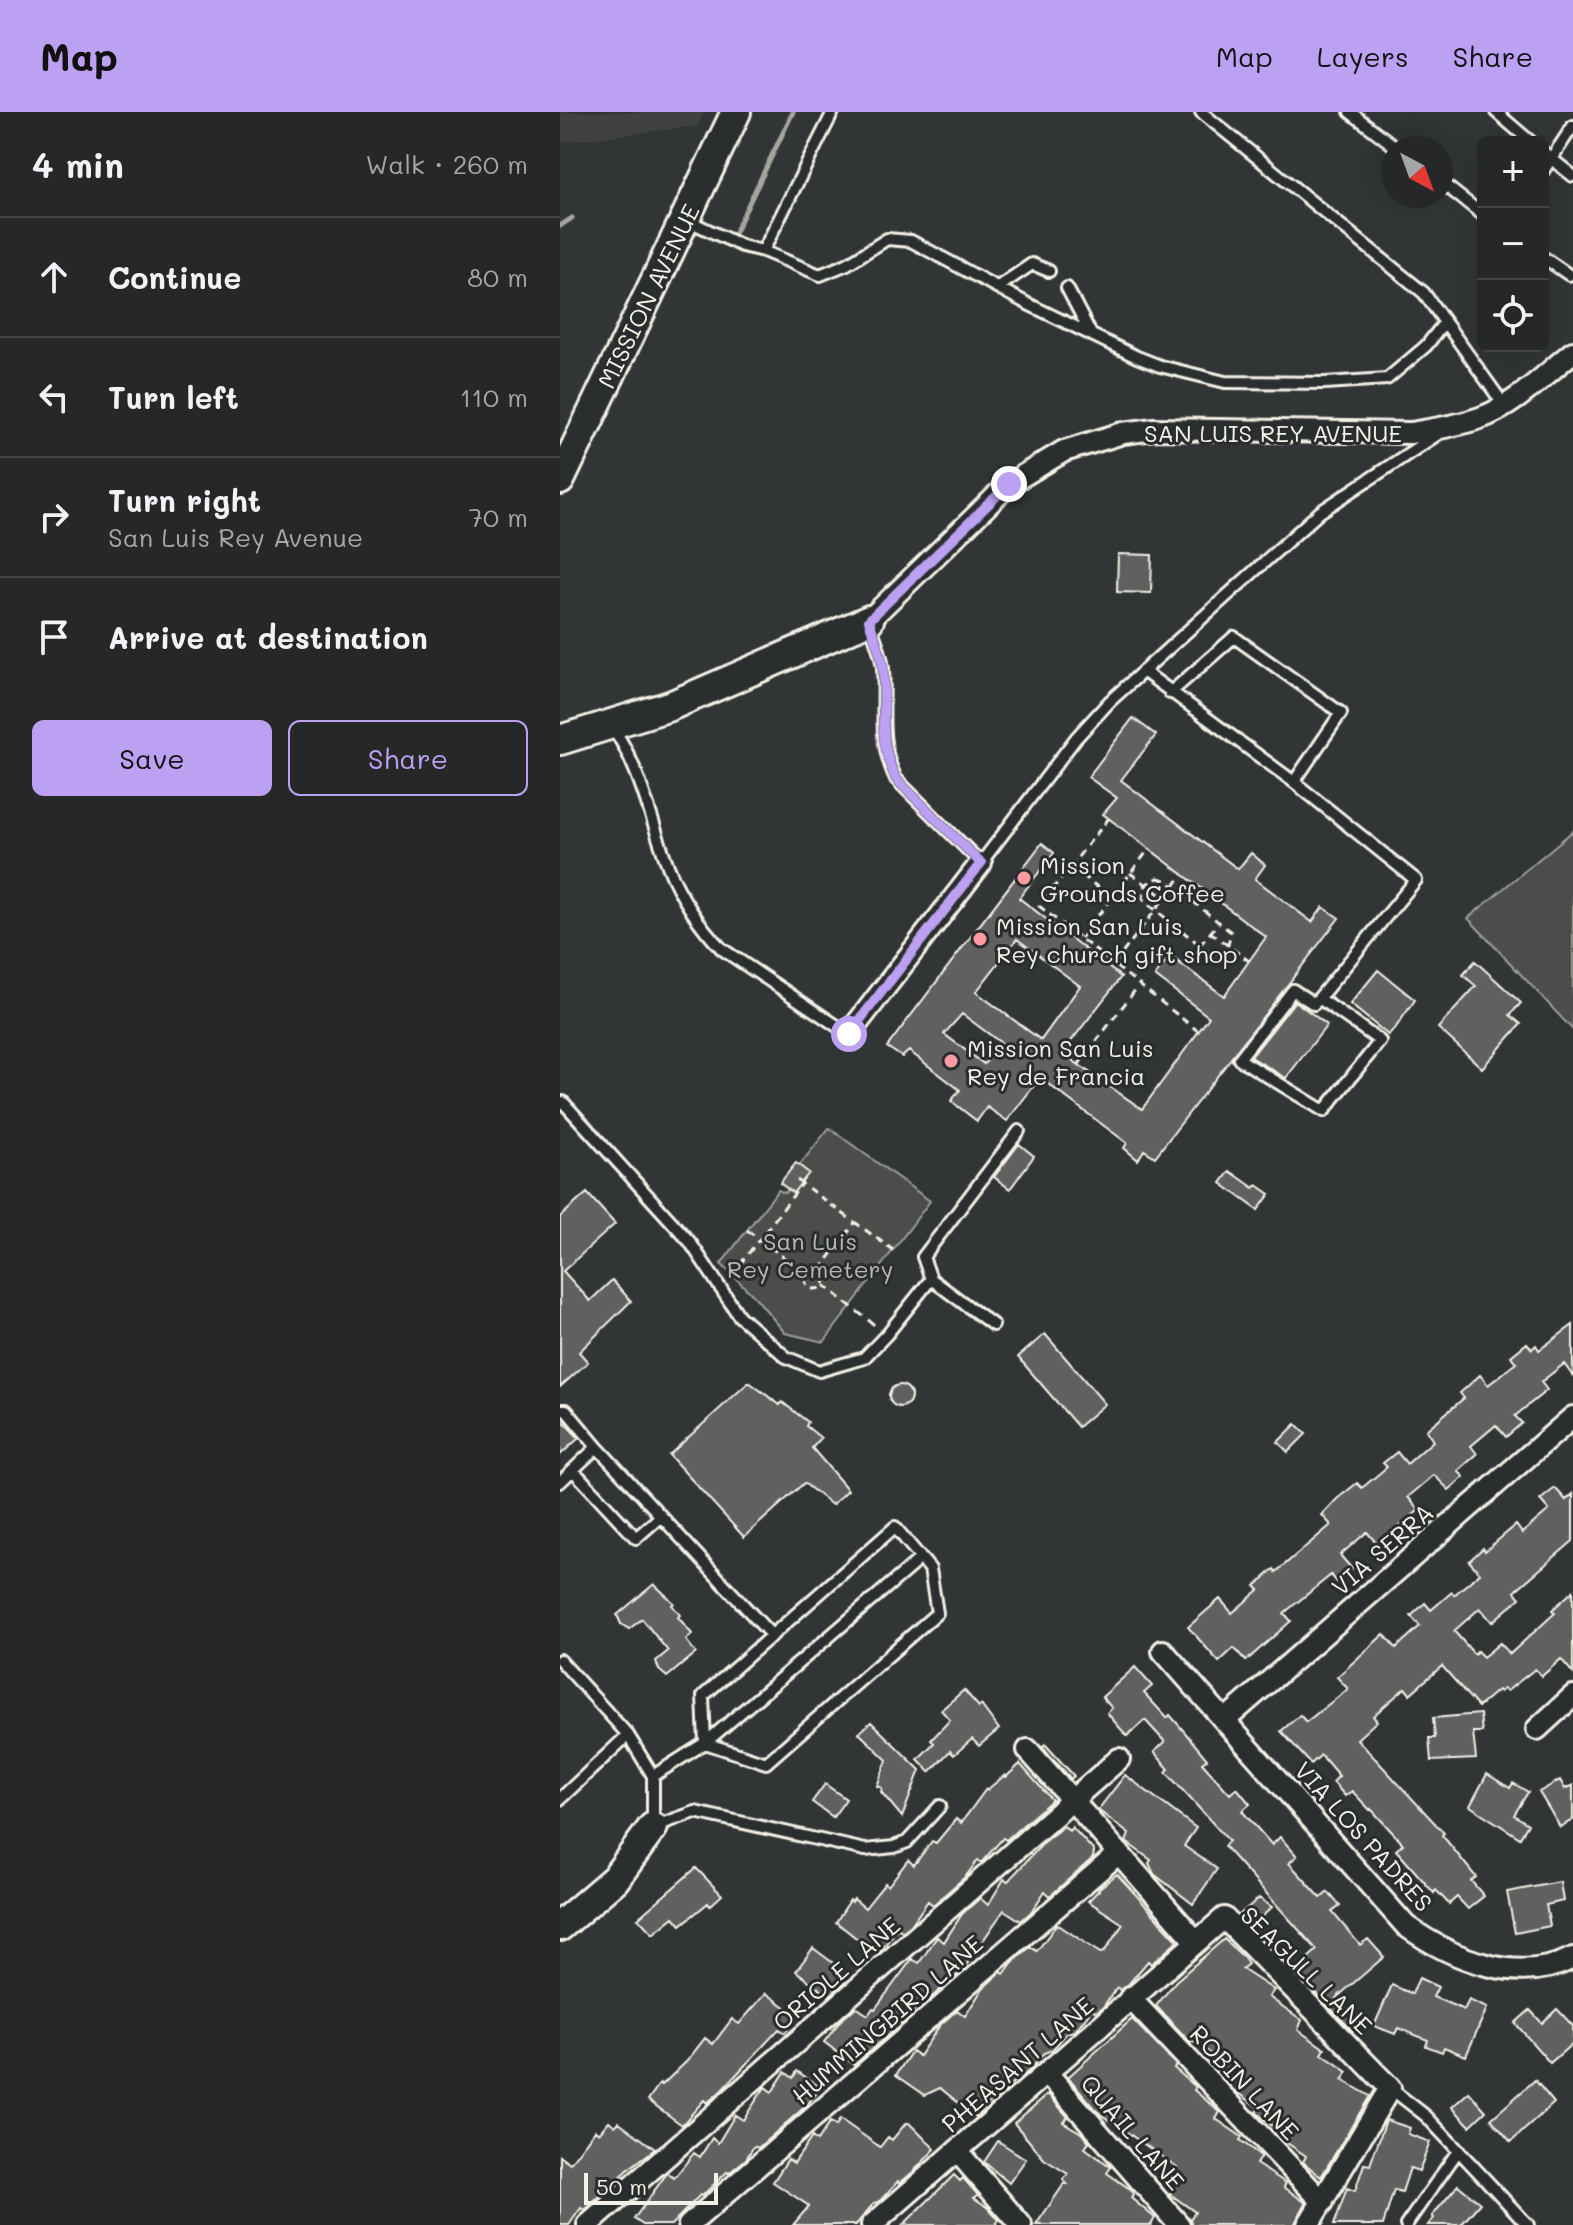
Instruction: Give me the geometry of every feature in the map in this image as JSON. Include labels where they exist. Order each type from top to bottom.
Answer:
[{"type":"street","name":"MISSION AVENUE","points":[[560,480],[736,112]]},
{"type":"street","name":"SAN LUIS REY AVENUE","points":[[560,740],[670,706],[869,620],[1009,484],[1064,451],[1123,433],[1154,429],[1411,433],[1449,427],[1483,417],[1504,405],[1573,352]]},
{"type":"street","points":[[849,1034],[981,863]]},
{"type":"street","name":"VIA SERRA","points":[[1225,1720],[1573,1417]]},
{"type":"street","name":"VIA LOS PADRES","points":[[1163,1651],[1406,1926],[1433,1945],[1489,1966],[1517,1970],[1562,1964],[1573,1958]]},
{"type":"street","points":[[1537,1729],[1573,1696]]},
{"type":"street","points":[[1028,1750],[1196,1941]]},
{"type":"street","name":"ORIOLE LANE","points":[[588,2225],[1119,1759]]},
{"type":"street","points":[[560,1926],[615,1879],[653,1827]]},
{"type":"street","name":"HUMMINGBIRD LANE","points":[[689,2225],[1119,1853]]},
{"type":"street","name":"SEAGULL LANE","points":[[1196,1941],[1224,1918],[1390,2088]]},
{"type":"street","name":"PHEASANT LANE","points":[[872,2225],[1196,1941]]},
{"type":"street","name":"ROBIN LANE","points":[[1130,1998],[1323,2202]]},
{"type":"street","name":"QUAIL LANE","points":[[1047,2073],[1179,2225]]},
{"type":"street","points":[[1308,2225],[1390,2088]]},
{"type":"street","points":[[957,2151],[1021,2225]]},
{"type":"lane","points":[[763,251],[833,112]]},
{"type":"lane","points":[[1201,112],[1424,293],[1504,405]]},
{"type":"lane","points":[[1350,112],[1381,136]]},
{"type":"lane","points":[[1496,112],[1524,136]]},
{"type":"lane","points":[[1549,154],[1573,126]]},
{"type":"lane","points":[[1549,158],[1573,176]]},
{"type":"lane","points":[[1453,191],[1477,210]]},
{"type":"lane","points":[[685,219],[742,246],[763,251],[820,275],[847,264],[887,239],[911,241],[1160,366],[1225,382],[1325,383],[1387,379],[1426,346],[1445,322]]},
{"type":"lane","points":[[1549,261],[1569,275]]},
{"type":"lane","points":[[998,287],[1032,264],[1049,271]]},
{"type":"lane","points":[[1067,288],[1091,334]]},
{"type":"lane","points":[[869,620],[883,666],[883,743],[888,763],[896,779],[981,863],[1076,738],[1110,701],[1320,512],[1449,427]]},
{"type":"lane","points":[[1170,693],[1234,637],[1341,713],[1294,782]]},
{"type":"lane","points":[[1143,671],[1294,782],[1416,880],[1314,1004],[1293,990],[1239,1059],[1324,1111],[1380,1041],[1319,998]]},
{"type":"lane","points":[[611,724],[629,751],[669,870],[706,933],[722,949],[849,1034]]},
{"type":"lane","points":[[563,1102],[690,1242],[739,1316],[786,1357],[819,1371],[864,1358],[931,1279]]},
{"type":"lane","points":[[993,1325],[931,1279],[923,1257],[1019,1131]]},
{"type":"lane","points":[[560,1410],[566,1410],[772,1636]]},
{"type":"lane","points":[[560,1482],[597,1447]]},
{"type":"lane","points":[[573,1470],[636,1538],[661,1516]]},
{"type":"lane","points":[[895,1527],[930,1569],[937,1613],[766,1763],[705,1743],[703,1696],[895,1527]]},
{"type":"lane","points":[[653,1776],[705,1743],[921,1558]]},
{"type":"lane","points":[[560,1660],[628,1735],[653,1776],[653,1827],[695,1812],[865,1850],[894,1847],[907,1842],[940,1806]]},
{"type":"lane","points":[[560,1799],[628,1735]]},
{"type":"lane","points":[[1390,2088],[1426,2116],[1528,2225]]},
{"type":"lane","points":[[1406,2225],[1458,2151]]},
{"type":"path","points":[[1109,818],[1039,906],[1198,1031]]},
{"type":"path","points":[[1081,938],[1149,849]]},
{"type":"path","points":[[1071,866],[1111,898]]},
{"type":"path","points":[[1130,873],[1165,898]]},
{"type":"path","points":[[1114,964],[1183,874]]},
{"type":"path","points":[[1158,878],[1166,880],[1231,932],[1228,945],[1216,953],[1210,953],[1155,911],[1143,898],[1146,884],[1158,878]]},
{"type":"path","points":[[1200,945],[1220,921]]},
{"type":"path","points":[[1210,932],[1249,961]]},
{"type":"path","points":[[1079,1064],[1139,985]]},
{"type":"path","points":[[797,1180],[893,1250]]},
{"type":"path","points":[[719,1285],[760,1240],[802,1184]]},
{"type":"path","points":[[820,1270],[855,1223]]},
{"type":"path","points":[[747,1230],[806,1274]]},
{"type":"path","points":[[814,1268],[820,1270],[825,1276],[824,1285],[818,1289],[809,1288],[805,1281],[806,1274],[814,1268]]},
{"type":"path","points":[[824,1285],[887,1334]]},
{"type":"shaded area","points":[[560,112],[704,112],[698,126],[560,142]]},
{"type":"green space","points":[[1573,831],[1573,1030],[1468,918]]},
{"type":"green space","name":"San Luis Rey Cemetery","points":[[829,1128],[930,1201],[824,1342],[785,1333],[755,1297],[721,1264],[778,1190],[785,1193],[800,1176],[795,1171]]},
{"type":"building","points":[[1118,554],[1152,555],[1151,593],[1117,592]]},
{"type":"building","points":[[1133,718],[1156,735],[1121,780],[1238,869],[1251,853],[1265,865],[1255,879],[1312,922],[1323,907],[1339,918],[1155,1157],[1144,1150],[1138,1160],[1124,1148],[1127,1143],[1040,1078],[1007,1121],[987,1107],[977,1121],[951,1101],[960,1090],[909,1051],[902,1057],[887,1047],[1042,843],[1054,853],[1019,898],[1121,977],[1062,1053],[1142,1109],[1209,1017],[1155,976],[1170,956],[1224,996],[1266,937],[1103,814],[1117,798],[1088,777]],"holes":[[[1017,939],[1080,986],[1041,1040],[976,992]],[[962,1014],[1001,1043],[984,1064],[944,1034]]]},
{"type":"building","points":[[1475,961],[1521,1003],[1510,1015],[1521,1024],[1482,1068],[1438,1028],[1476,986],[1463,975]]},
{"type":"building","points":[[1378,970],[1415,1000],[1388,1035],[1350,1004]]},
{"type":"building","points":[[1295,1001],[1327,1025],[1286,1078],[1251,1057]]},
{"type":"building","points":[[1019,1144],[1034,1156],[1010,1189],[994,1177]]},
{"type":"building","points":[[796,1163],[809,1173],[793,1193],[780,1183]]},
{"type":"building","points":[[1230,1171],[1254,1188],[1257,1185],[1270,1194],[1258,1210],[1221,1183]]},
{"type":"building","points":[[587,1193],[615,1224],[563,1271],[590,1301],[612,1280],[631,1301],[579,1352],[588,1362],[560,1387],[560,1217]]},
{"type":"building","points":[[1573,1325],[1573,1376],[1564,1364],[1541,1382],[1547,1390],[1515,1416],[1522,1423],[1506,1437],[1496,1425],[1471,1446],[1477,1454],[1458,1471],[1464,1477],[1449,1490],[1434,1475],[1408,1497],[1419,1510],[1378,1545],[1367,1532],[1340,1555],[1352,1569],[1337,1582],[1331,1575],[1284,1613],[1291,1621],[1246,1661],[1234,1648],[1219,1662],[1188,1627],[1220,1599],[1232,1613],[1259,1590],[1255,1586],[1274,1569],[1276,1572],[1331,1525],[1322,1515],[1337,1499],[1357,1483],[1362,1488],[1387,1467],[1383,1463],[1397,1452],[1407,1464],[1433,1441],[1426,1430],[1464,1398],[1460,1393],[1480,1375],[1488,1385],[1516,1363],[1511,1356],[1527,1343],[1532,1349],[1536,1345],[1539,1350]]},
{"type":"building","points":[[1045,1334],[1105,1404],[1078,1427],[1018,1357]]},
{"type":"building","points":[[749,1382],[808,1422],[806,1426],[821,1438],[812,1448],[848,1490],[832,1505],[804,1483],[744,1537],[669,1455]]},
{"type":"building","points":[[900,1385],[908,1388],[911,1396],[908,1404],[900,1407],[892,1404],[889,1396],[892,1388]]},
{"type":"building","points":[[560,1418],[579,1438],[560,1455]]},
{"type":"building","points":[[1296,1424],[1306,1434],[1288,1452],[1278,1442]]},
{"type":"building","points":[[1555,1488],[1566,1500],[1573,1494],[1573,1541],[1517,1589],[1515,1592],[1520,1598],[1492,1622],[1480,1608],[1454,1631],[1474,1654],[1477,1651],[1483,1657],[1500,1643],[1510,1654],[1555,1613],[1552,1610],[1573,1591],[1573,1673],[1561,1659],[1542,1676],[1535,1669],[1507,1691],[1498,1690],[1478,1707],[1442,1666],[1410,1694],[1405,1688],[1373,1716],[1377,1721],[1357,1739],[1444,1833],[1442,1835],[1476,1877],[1471,1881],[1484,1896],[1468,1909],[1457,1897],[1449,1904],[1436,1890],[1434,1893],[1396,1850],[1403,1844],[1352,1791],[1345,1796],[1333,1782],[1339,1776],[1321,1755],[1311,1764],[1281,1731],[1300,1715],[1306,1722],[1348,1689],[1337,1677],[1384,1634],[1396,1648],[1420,1626],[1411,1616],[1425,1603],[1431,1610],[1480,1573],[1469,1561],[1516,1525],[1522,1533],[1549,1510],[1540,1500]]},
{"type":"building","points":[[654,1584],[674,1603],[672,1605],[680,1615],[678,1617],[692,1634],[686,1640],[696,1653],[667,1677],[659,1670],[656,1661],[668,1651],[642,1619],[629,1629],[621,1624],[617,1615]]},
{"type":"building","points":[[1135,1667],[1152,1686],[1144,1693],[1167,1718],[1170,1715],[1207,1759],[1202,1763],[1230,1794],[1237,1788],[1250,1804],[1242,1811],[1272,1845],[1280,1837],[1297,1856],[1289,1863],[1321,1898],[1328,1892],[1340,1906],[1332,1912],[1360,1945],[1368,1939],[1384,1957],[1336,1998],[1360,2025],[1353,2031],[1294,1971],[1317,1950],[1224,1846],[1229,1841],[1166,1772],[1169,1769],[1154,1752],[1165,1742],[1145,1720],[1127,1736],[1107,1713],[1112,1708],[1102,1697]]},
{"type":"building","points":[[964,1690],[979,1707],[981,1705],[999,1729],[979,1746],[972,1739],[954,1755],[950,1751],[930,1772],[918,1759],[950,1720],[941,1710]]},
{"type":"building","points":[[1480,1714],[1482,1732],[1473,1732],[1476,1759],[1431,1761],[1429,1738],[1435,1738],[1433,1718]]},
{"type":"building","points":[[871,1722],[920,1770],[902,1817],[881,1792],[882,1788],[877,1786],[887,1760],[859,1733]]},
{"type":"building","points":[[1045,1744],[1074,1776],[1071,1779],[1042,1747]]},
{"type":"building","points":[[1020,1764],[1052,1800],[1006,1840],[1003,1838],[981,1863],[978,1860],[966,1876],[933,1905],[928,1901],[911,1925],[902,1932],[898,1928],[879,1953],[836,1922],[850,1900],[852,1902],[854,1899],[865,1908],[885,1883],[888,1886],[908,1860],[914,1865],[932,1841],[936,1843],[956,1819],[961,1823],[986,1789]]},
{"type":"building","points":[[1487,1774],[1510,1788],[1513,1783],[1528,1792],[1514,1815],[1528,1824],[1520,1838],[1470,1806]]},
{"type":"building","points":[[1125,1775],[1196,1828],[1184,1846],[1217,1869],[1193,1904],[1154,1874],[1149,1863],[1151,1860],[1126,1842],[1129,1834],[1098,1810]]},
{"type":"building","points":[[1560,1780],[1565,1789],[1573,1785],[1573,1820],[1560,1827],[1539,1792]]},
{"type":"building","points":[[825,1784],[846,1799],[833,1817],[812,1802]]},
{"type":"building","points":[[1064,1826],[1069,1831],[1072,1827],[1094,1851],[1093,1858],[1050,1896],[1045,1891],[1021,1921],[1004,1910],[962,1971],[926,2002],[922,1999],[910,2017],[902,2024],[899,2021],[891,2033],[854,2065],[824,2042],[856,2007],[868,2015],[875,2009],[912,1959],[919,1963],[937,1937],[944,1942],[962,1914],[980,1898],[988,1905],[1004,1879],[1008,1881],[1047,1839]]},
{"type":"building","points":[[696,1868],[722,1895],[681,1925],[674,1917],[653,1934],[638,1918]]},
{"type":"building","points":[[1117,1874],[1177,1940],[1171,1947],[1151,1964],[1148,1961],[1127,1986],[1120,1990],[1117,1987],[1103,2007],[1096,2012],[1092,2009],[1075,2031],[1067,2033],[998,2098],[995,2096],[976,2117],[940,2088],[925,2095],[896,2075],[912,2051],[919,2056],[940,2025],[957,2010],[965,2016],[983,1988],[1001,1972],[1004,1974],[1030,1947],[1037,1951],[1057,1924],[1100,1953],[1104,1952],[1123,1924],[1088,1901]]},
{"type":"building","points":[[1560,1882],[1563,1901],[1546,1905],[1550,1926],[1515,1933],[1507,1892]]},
{"type":"building","points":[[1259,1898],[1272,1907],[1251,1927],[1240,1914]]},
{"type":"building","points":[[1224,1939],[1248,1964],[1242,1969],[1274,1990],[1269,1997],[1302,2020],[1298,2030],[1325,2049],[1322,2054],[1348,2072],[1342,2080],[1370,2096],[1321,2177],[1303,2162],[1306,2156],[1281,2139],[1278,2136],[1280,2133],[1256,2112],[1259,2108],[1236,2091],[1238,2083],[1212,2064],[1217,2058],[1191,2043],[1156,2006],[1176,1981]]},
{"type":"building","points":[[813,1948],[848,1974],[844,1983],[829,1996],[796,1971]]},
{"type":"building","points":[[1419,1978],[1438,1987],[1433,1997],[1464,2010],[1469,2000],[1487,2008],[1466,2056],[1444,2047],[1442,2052],[1426,2046],[1428,2040],[1398,2028],[1395,2034],[1374,2026],[1392,1985],[1412,1994]]},
{"type":"building","points":[[766,1993],[798,2016],[785,2033],[779,2029],[721,2091],[707,2103],[704,2100],[682,2125],[648,2100],[660,2083],[662,2085],[687,2061],[705,2038],[713,2044],[732,2019],[739,2024]]},
{"type":"building","points":[[1557,2009],[1573,2026],[1573,2043],[1550,2063],[1515,2023],[1530,2010],[1542,2023]]},
{"type":"building","points":[[1132,2019],[1176,2065],[1174,2068],[1196,2087],[1194,2090],[1220,2112],[1216,2119],[1242,2137],[1240,2140],[1261,2156],[1256,2164],[1286,2183],[1284,2187],[1306,2203],[1294,2225],[1192,2225],[1190,2219],[1195,2212],[1170,2194],[1175,2187],[1167,2182],[1177,2167],[1099,2113],[1068,2077]]},
{"type":"building","points":[[797,2071],[817,2085],[813,2092],[816,2094],[807,2105],[758,2148],[754,2146],[746,2159],[700,2195],[671,2225],[643,2225],[634,2219],[667,2173],[674,2178],[694,2153],[700,2157],[712,2138],[718,2143],[735,2115],[743,2120],[765,2087],[772,2092],[785,2072],[793,2078]]},
{"type":"building","points":[[1535,2080],[1554,2103],[1511,2142],[1491,2119]]},
{"type":"building","points":[[1469,2092],[1486,2111],[1470,2126],[1452,2107]]},
{"type":"building","points":[[1048,2094],[1068,2117],[1063,2122],[1083,2134],[1089,2142],[1085,2148],[1111,2167],[1107,2173],[1130,2189],[1133,2194],[1131,2198],[1155,2218],[1151,2225],[1036,2225],[1067,2184],[1063,2180],[1068,2174],[1044,2159],[1014,2123]]},
{"type":"building","points":[[840,2119],[880,2147],[888,2137],[892,2140],[909,2123],[935,2149],[913,2172],[874,2203],[856,2225],[793,2225],[809,2206],[773,2182],[788,2159],[794,2163],[812,2137],[817,2141],[830,2122],[836,2126]]},
{"type":"building","points":[[1386,2120],[1410,2128],[1408,2134],[1430,2142],[1419,2171],[1410,2168],[1402,2192],[1394,2190],[1383,2225],[1334,2225],[1347,2188],[1355,2191],[1364,2164],[1370,2165]]},
{"type":"building","points":[[609,2121],[615,2126],[619,2122],[655,2149],[585,2210],[581,2208],[569,2225],[560,2225],[560,2156],[570,2163],[595,2130],[599,2133]]},
{"type":"building","points":[[998,2141],[1026,2159],[1009,2183],[984,2162]]},
{"type":"building","points":[[954,2175],[960,2181],[963,2178],[978,2195],[974,2198],[989,2208],[999,2220],[995,2225],[903,2225]]},
{"type":"building","points":[[1458,2185],[1480,2203],[1461,2225],[1428,2225],[1434,2218],[1432,2216]]},
{"type":"waterway","points":[[735,232],[793,112]]},
{"type":"waterway","points":[[560,226],[572,218]]},
{"type":"place","name":"Mission Grounds Coffee","points":[[1024,878]]},
{"type":"place","name":"Mission San Luis Rey church gift shop","points":[[980,939]]},
{"type":"place","name":"Mission San Luis Rey de Francia","points":[[951,1061]]},
{"type":"route","points":[[849,1034],[981,863],[896,779],[888,763],[883,743],[883,666],[869,620],[1009,484]]}]
